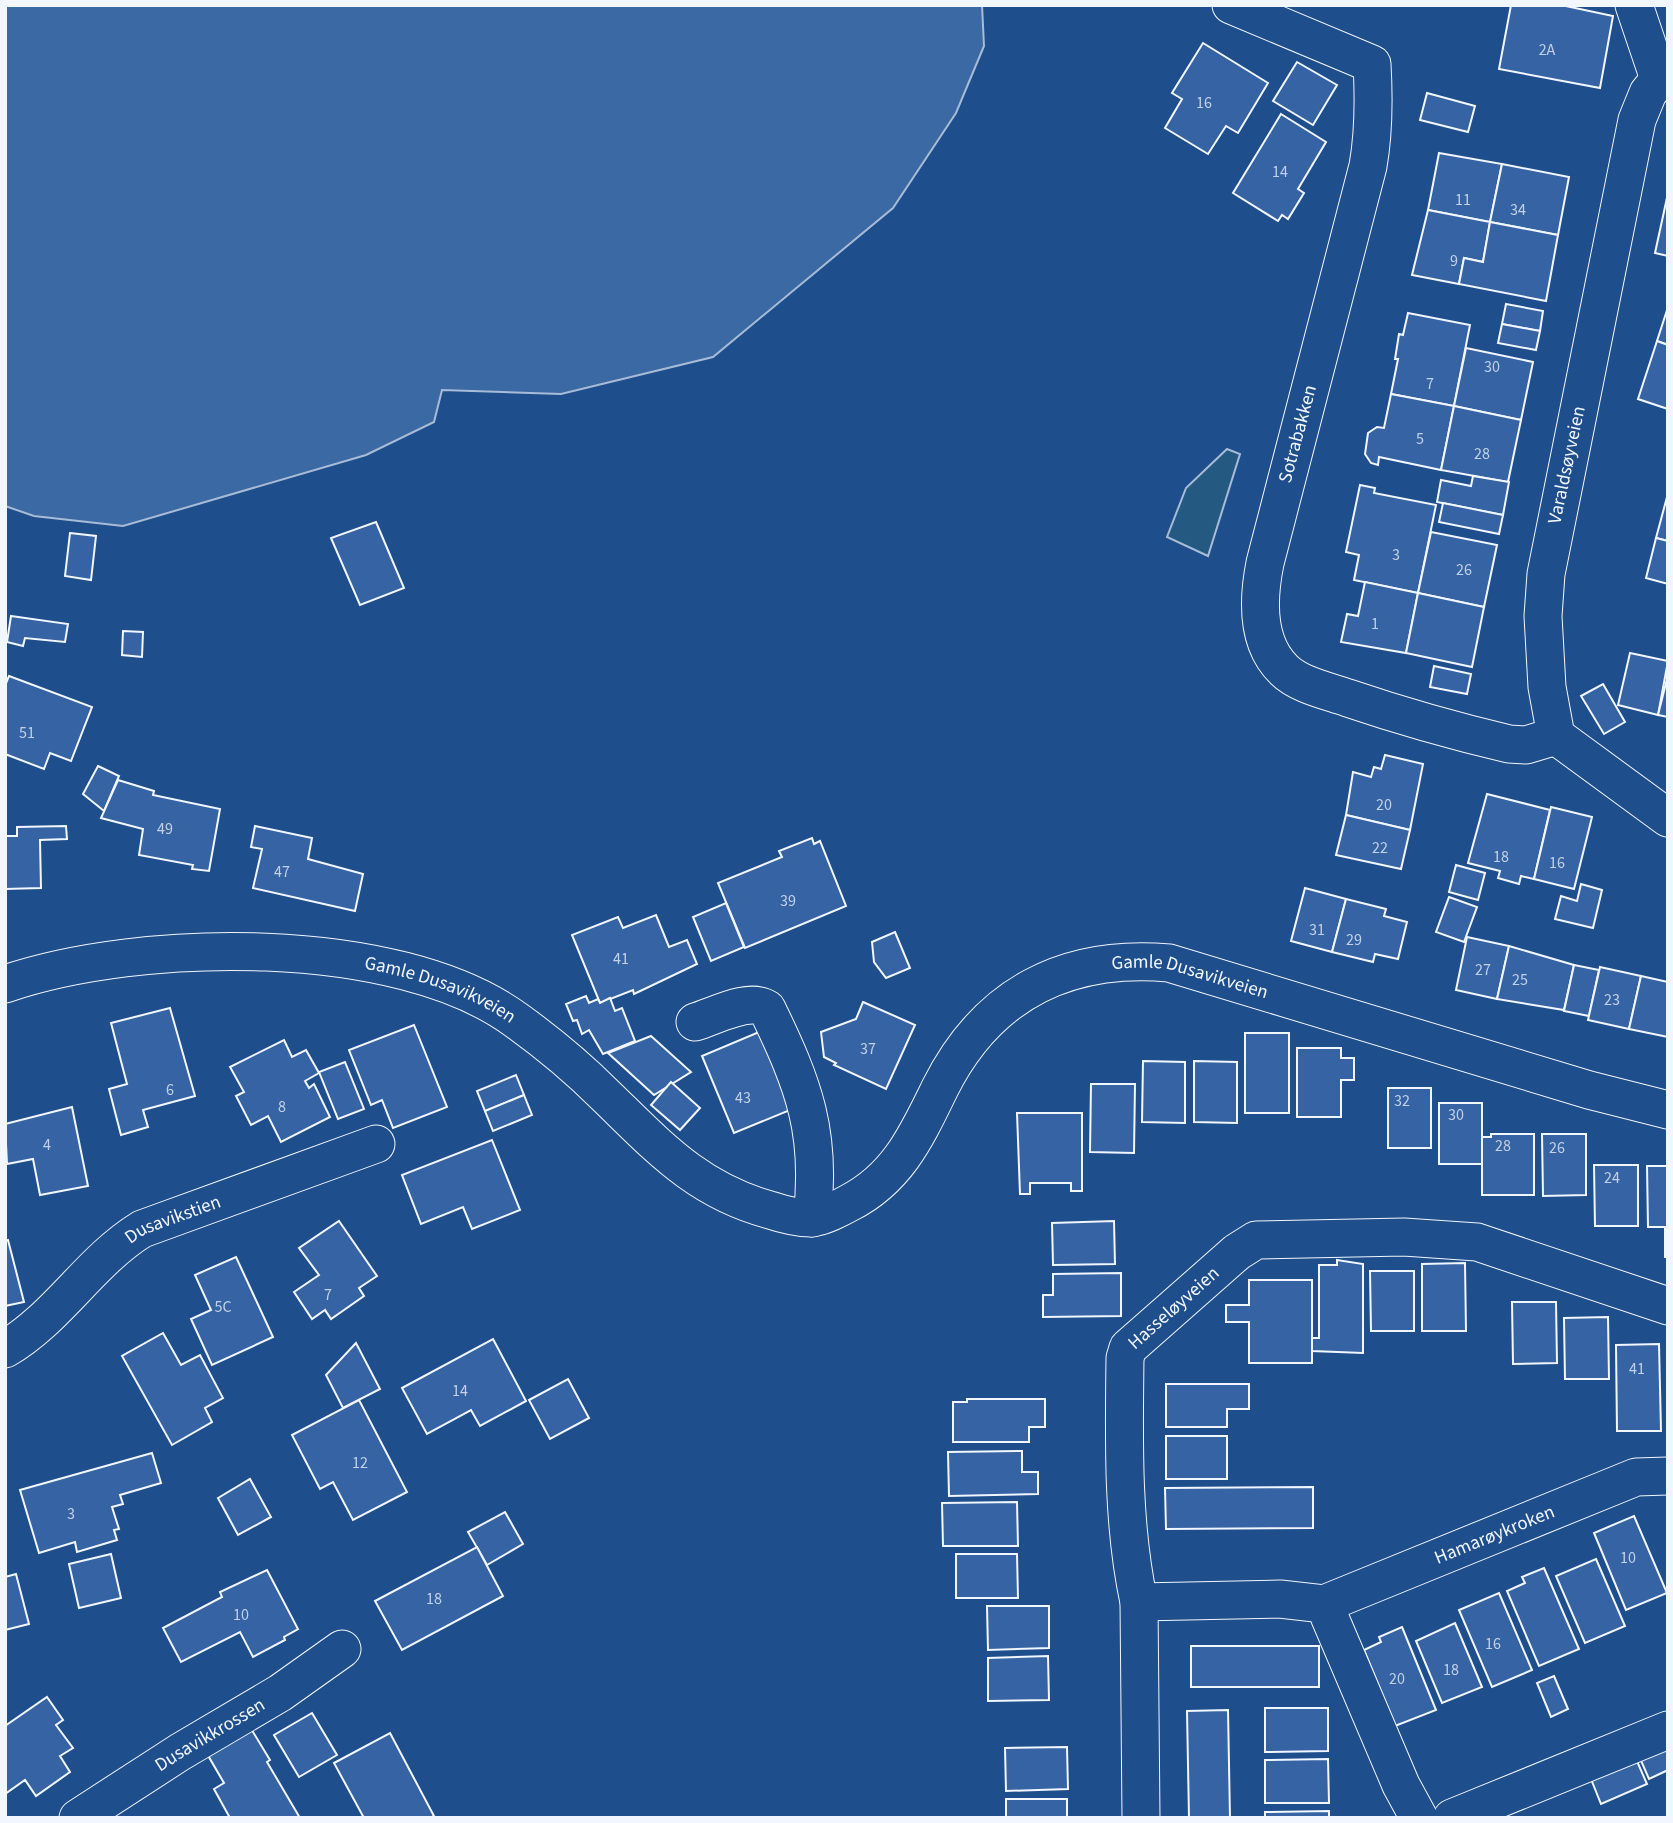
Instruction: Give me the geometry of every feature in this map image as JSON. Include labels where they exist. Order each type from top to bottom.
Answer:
[{"type":"street","name":"Sotrabakken","points":[[1231,5],[1372,64],[1374,96],[1374,131],[1368,166],[1265,563],[1259,609],[1263,632],[1271,651],[1284,671],[1318,688],[1404,717],[1509,744],[1526,745],[1556,736]]},
{"type":"street","points":[[1634,5],[1663,72]]},
{"type":"street","name":"Varaldsøyveien","points":[[1556,736],[1547,687],[1543,616],[1546,574],[1637,120],[1663,72]]},
{"type":"street","points":[[1556,736],[1668,818]]},
{"type":"street","name":"Gamle Dusavikveien","points":[[5,984],[136,957],[230,953],[322,957],[378,964],[428,976],[478,997],[513,1017],[558,1052],[650,1142],[688,1173],[742,1202],[812,1218],[861,1197],[885,1178],[911,1148],[959,1057],[981,1030],[1016,997],[1055,974],[1104,961],[1169,963],[1589,1090],[1668,1110]]},
{"type":"street","points":[[695,1022],[750,1005],[760,1004],[767,1009],[802,1086],[812,1125],[816,1163],[812,1218]]},
{"type":"street","name":"Dusavikstien","points":[[5,1349],[27,1337],[120,1246],[142,1229],[376,1144]]},
{"type":"street","name":"Hasseløyveien","points":[[1141,1818],[1139,1602],[1132,1569],[1125,1358],[1128,1348],[1245,1245],[1256,1240],[1362,1237],[1477,1242],[1668,1306]]},
{"type":"street","name":"Hamarøykroken","points":[[1139,1602],[1280,1599],[1324,1604],[1636,1477],[1668,1476]]},
{"type":"street","points":[[1324,1604],[1401,1785],[1419,1818]]},
{"type":"street","name":"Dusavikkrossen","points":[[78,1818],[180,1752],[280,1693],[342,1649]]},
{"type":"street","points":[[1452,1818],[1668,1730]]},
{"type":"shaded area","points":[[5,5],[982,5],[984,46],[956,113],[893,208],[713,357],[561,394],[442,390],[434,422],[366,455],[123,526],[34,516],[5,506]]},
{"type":"shaded area","points":[[1227,449],[1240,454],[1208,556],[1167,537],[1186,488]]},
{"type":"building","points":[[1511,5],[1561,5],[1613,16],[1600,88],[1499,69]]},
{"type":"building","points":[[1203,43],[1268,83],[1238,133],[1226,126],[1208,154],[1165,128],[1182,99],[1172,93]]},
{"type":"building","points":[[1297,62],[1337,85],[1313,125],[1273,101]]},
{"type":"building","points":[[1427,93],[1475,106],[1468,132],[1420,120]]},
{"type":"building","points":[[1281,114],[1326,142],[1298,189],[1304,193],[1288,219],[1282,215],[1278,221],[1233,193]]},
{"type":"building","points":[[1439,153],[1502,164],[1490,222],[1428,210]]},
{"type":"building","points":[[1502,164],[1569,177],[1558,235],[1490,222]]},
{"type":"building","points":[[1668,193],[1668,256],[1655,253]]},
{"type":"building","points":[[1428,210],[1490,222],[1483,262],[1464,258],[1459,284],[1412,275]]},
{"type":"building","points":[[1490,222],[1558,235],[1546,301],[1459,284],[1464,258],[1483,262]]},
{"type":"building","points":[[1506,304],[1543,311],[1540,331],[1502,324]]},
{"type":"building","points":[[1668,307],[1668,345],[1657,341]]},
{"type":"building","points":[[1408,313],[1470,325],[1454,406],[1391,394],[1398,359],[1395,359],[1399,334],[1403,335]]},
{"type":"building","points":[[1502,324],[1540,331],[1536,350],[1498,343]]},
{"type":"building","points":[[1657,341],[1668,345],[1668,409],[1638,399]]},
{"type":"building","points":[[1466,348],[1533,362],[1521,420],[1454,406]]},
{"type":"building","points":[[1391,394],[1454,406],[1441,470],[1379,457],[1378,465],[1371,463],[1365,454],[1368,433],[1377,427],[1384,428]]},
{"type":"building","points":[[1454,406],[1521,420],[1508,482],[1441,470]]},
{"type":"building","points":[[1473,476],[1509,482],[1503,515],[1437,502],[1441,480],[1471,486]]},
{"type":"building","points":[[1360,485],[1375,488],[1374,493],[1436,505],[1418,593],[1354,580],[1359,555],[1346,552]]},
{"type":"building","points":[[1668,497],[1668,541],[1656,538]]},
{"type":"building","points":[[1443,503],[1503,515],[1499,534],[1439,522]]},
{"type":"building","points":[[376,522],[404,588],[360,605],[331,538]]},
{"type":"building","points":[[1431,532],[1497,545],[1484,607],[1418,593]]},
{"type":"building","points":[[70,533],[96,536],[91,580],[65,576]]},
{"type":"building","points":[[1656,538],[1668,541],[1668,584],[1646,578]]},
{"type":"building","points":[[1365,582],[1418,593],[1406,653],[1341,642],[1347,614],[1358,616]]},
{"type":"building","points":[[1418,593],[1484,607],[1472,667],[1406,653]]},
{"type":"building","points":[[11,616],[68,624],[65,642],[25,638],[23,646],[7,642]]},
{"type":"building","points":[[123,631],[143,632],[142,657],[122,655]]},
{"type":"building","points":[[1630,653],[1668,661],[1658,715],[1618,705]]},
{"type":"building","points":[[1434,666],[1471,674],[1467,694],[1430,687]]},
{"type":"building","points":[[1668,675],[1668,717],[1658,715]]},
{"type":"building","points":[[9,676],[92,707],[71,761],[50,753],[44,769],[5,754],[5,686]]},
{"type":"building","points":[[1603,684],[1625,722],[1604,734],[1581,696]]},
{"type":"building","points":[[1385,755],[1423,764],[1410,830],[1346,815],[1353,772],[1371,777],[1374,767],[1381,769]]},
{"type":"building","points":[[98,766],[119,776],[104,811],[83,794]]},
{"type":"building","points":[[118,780],[154,791],[153,795],[220,809],[209,871],[192,869],[193,865],[139,855],[143,829],[101,818]]},
{"type":"building","points":[[1487,794],[1550,810],[1534,879],[1521,876],[1519,884],[1498,878],[1500,871],[1468,863]]},
{"type":"building","points":[[1551,807],[1592,817],[1574,889],[1534,879]]},
{"type":"building","points":[[1346,815],[1410,830],[1401,869],[1336,855]]},
{"type":"building","points":[[66,826],[67,839],[40,840],[41,888],[5,889],[5,836],[17,836],[17,827]]},
{"type":"building","points":[[255,826],[312,838],[308,859],[363,874],[355,911],[253,888],[262,849],[251,847]]},
{"type":"building","points":[[812,838],[814,844],[820,841],[846,906],[745,948],[718,883],[782,857],[779,851]]},
{"type":"building","points":[[1456,865],[1485,873],[1478,900],[1449,892]]},
{"type":"building","points":[[1581,884],[1602,890],[1593,928],[1555,919],[1561,896],[1577,901]]},
{"type":"building","points":[[1305,888],[1346,899],[1332,952],[1291,941]]},
{"type":"building","points":[[1449,897],[1477,907],[1464,942],[1436,932]]},
{"type":"building","points":[[1346,899],[1386,909],[1384,916],[1407,922],[1398,959],[1375,954],[1373,962],[1332,952]]},
{"type":"building","points":[[726,903],[744,947],[711,961],[693,917]]},
{"type":"building","points":[[656,915],[669,947],[687,940],[697,964],[634,994],[633,990],[600,1003],[572,935],[618,917],[623,928]]},
{"type":"building","points":[[895,932],[910,968],[886,978],[874,962],[872,942]]},
{"type":"building","points":[[1467,937],[1509,946],[1497,999],[1456,990]]},
{"type":"building","points":[[1509,946],[1574,965],[1564,1010],[1497,999]]},
{"type":"building","points":[[1574,965],[1599,970],[1589,1016],[1564,1011]]},
{"type":"building","points":[[1600,967],[1641,976],[1629,1029],[1588,1020]]},
{"type":"building","points":[[1641,976],[1668,982],[1668,1037],[1629,1029]]},
{"type":"building","points":[[586,996],[589,1003],[598,999],[600,1003],[610,998],[615,1011],[622,1008],[635,1041],[603,1054],[589,1030],[582,1034],[577,1020],[573,1021],[566,1004]]},
{"type":"building","points":[[863,1002],[915,1025],[886,1089],[834,1065],[836,1063],[824,1057],[821,1032],[856,1019]]},
{"type":"building","points":[[170,1008],[195,1096],[143,1110],[148,1127],[121,1135],[109,1089],[127,1084],[111,1023]]},
{"type":"building","points":[[414,1025],[447,1107],[393,1128],[382,1100],[371,1105],[349,1050]]},
{"type":"building","points":[[759,1032],[795,1108],[734,1133],[702,1056]]},
{"type":"building","points":[[1245,1033],[1289,1033],[1289,1113],[1245,1113]]},
{"type":"building","points":[[651,1036],[691,1072],[654,1095],[608,1053]]},
{"type":"building","points":[[284,1040],[292,1057],[306,1050],[319,1073],[305,1081],[309,1088],[314,1084],[330,1117],[281,1142],[268,1116],[251,1125],[236,1096],[244,1092],[230,1067]]},
{"type":"building","points":[[1297,1048],[1341,1048],[1341,1058],[1354,1058],[1354,1080],[1341,1080],[1341,1117],[1297,1117]]},
{"type":"building","points":[[1143,1061],[1185,1062],[1185,1123],[1142,1122]]},
{"type":"building","points":[[1194,1061],[1237,1062],[1237,1123],[1194,1122]]},
{"type":"building","points":[[345,1062],[364,1109],[338,1119],[319,1072]]},
{"type":"building","points":[[516,1075],[524,1095],[485,1111],[477,1091]]},
{"type":"building","points":[[671,1082],[700,1108],[680,1130],[651,1105]]},
{"type":"building","points":[[1091,1084],[1135,1084],[1134,1153],[1090,1152]]},
{"type":"building","points":[[1388,1088],[1431,1088],[1431,1148],[1388,1148]]},
{"type":"building","points":[[524,1095],[532,1115],[493,1131],[485,1111]]},
{"type":"building","points":[[1439,1103],[1482,1103],[1482,1164],[1439,1164]]},
{"type":"building","points":[[72,1107],[88,1186],[40,1195],[33,1159],[7,1164],[5,1124]]},
{"type":"building","points":[[1017,1113],[1082,1113],[1082,1191],[1071,1191],[1071,1183],[1030,1183],[1030,1194],[1020,1194]]},
{"type":"building","points":[[1491,1134],[1534,1134],[1534,1195],[1482,1195],[1482,1137],[1491,1137]]},
{"type":"building","points":[[1542,1134],[1586,1134],[1586,1195],[1543,1196]]},
{"type":"building","points":[[492,1140],[520,1210],[472,1229],[463,1207],[421,1224],[402,1175]]},
{"type":"building","points":[[1594,1165],[1638,1165],[1638,1226],[1595,1226]]},
{"type":"building","points":[[1647,1166],[1668,1166],[1668,1257],[1665,1257],[1665,1227],[1648,1227]]},
{"type":"building","points":[[339,1221],[377,1276],[359,1288],[364,1296],[331,1319],[325,1310],[312,1319],[294,1292],[319,1275],[299,1248]]},
{"type":"building","points":[[1114,1221],[1115,1264],[1053,1265],[1052,1223]]},
{"type":"building","points":[[8,1240],[24,1302],[5,1306],[5,1241]]},
{"type":"building","points":[[236,1257],[273,1337],[212,1365],[191,1319],[211,1310],[195,1275]]},
{"type":"building","points":[[1337,1260],[1363,1264],[1363,1353],[1312,1351],[1312,1338],[1319,1338],[1319,1265],[1337,1265]]},
{"type":"building","points":[[1465,1263],[1466,1331],[1422,1331],[1422,1264]]},
{"type":"building","points":[[1370,1271],[1414,1271],[1414,1331],[1371,1331]]},
{"type":"building","points":[[1121,1273],[1121,1316],[1043,1317],[1043,1295],[1053,1295],[1053,1274]]},
{"type":"building","points":[[1249,1280],[1312,1280],[1312,1363],[1249,1363],[1249,1322],[1226,1322],[1226,1305],[1249,1305]]},
{"type":"building","points":[[1512,1302],[1556,1302],[1557,1363],[1513,1364]]},
{"type":"building","points":[[1608,1317],[1609,1379],[1565,1379],[1564,1318]]},
{"type":"building","points":[[163,1333],[181,1365],[200,1355],[223,1398],[205,1408],[212,1422],[172,1445],[122,1356]]},
{"type":"building","points":[[493,1339],[526,1401],[480,1426],[471,1410],[427,1434],[402,1388]]},
{"type":"building","points":[[356,1343],[380,1389],[343,1408],[326,1375]]},
{"type":"building","points":[[1659,1344],[1661,1431],[1617,1431],[1616,1345]]},
{"type":"building","points":[[568,1379],[589,1418],[550,1439],[529,1400]]},
{"type":"building","points":[[1166,1384],[1249,1384],[1249,1409],[1227,1409],[1227,1427],[1166,1427]]},
{"type":"building","points":[[967,1399],[1045,1399],[1045,1427],[1029,1427],[1029,1442],[953,1442],[953,1402],[967,1402]]},
{"type":"building","points":[[359,1400],[407,1492],[353,1520],[333,1482],[320,1489],[292,1435]]},
{"type":"building","points":[[1166,1436],[1227,1436],[1227,1479],[1166,1479]]},
{"type":"building","points":[[1022,1451],[1022,1472],[1038,1472],[1038,1494],[949,1496],[948,1452]]},
{"type":"building","points":[[152,1453],[161,1483],[120,1495],[123,1504],[112,1507],[119,1529],[114,1530],[117,1540],[77,1552],[75,1542],[39,1553],[20,1490]]},
{"type":"building","points":[[250,1479],[271,1517],[238,1535],[218,1498]]},
{"type":"building","points":[[1313,1487],[1313,1528],[1166,1529],[1165,1488]]},
{"type":"building","points":[[1017,1502],[1018,1546],[943,1546],[942,1503]]},
{"type":"building","points":[[505,1512],[523,1544],[487,1565],[468,1532]]},
{"type":"building","points":[[1634,1516],[1667,1593],[1626,1610],[1594,1533]]},
{"type":"building","points":[[477,1547],[503,1596],[402,1650],[375,1601]]},
{"type":"building","points":[[111,1554],[121,1598],[79,1608],[69,1564]]},
{"type":"building","points":[[956,1554],[1017,1554],[1018,1598],[956,1598]]},
{"type":"building","points":[[1596,1559],[1625,1626],[1585,1643],[1556,1576]]},
{"type":"building","points":[[1544,1568],[1579,1649],[1539,1666],[1507,1591],[1525,1583],[1522,1577]]},
{"type":"building","points":[[267,1570],[298,1629],[284,1637],[285,1640],[253,1657],[240,1632],[181,1662],[163,1628],[222,1597],[220,1592]]},
{"type":"building","points":[[16,1574],[29,1624],[5,1630],[5,1577]]},
{"type":"building","points":[[1499,1593],[1532,1670],[1492,1687],[1459,1610]]},
{"type":"building","points":[[987,1606],[1049,1606],[1049,1648],[988,1650]]},
{"type":"building","points":[[1455,1623],[1482,1687],[1442,1703],[1416,1641]]},
{"type":"building","points":[[1402,1627],[1436,1710],[1395,1726],[1364,1650],[1381,1642],[1379,1637]]},
{"type":"building","points":[[1191,1646],[1319,1646],[1319,1687],[1191,1687]]},
{"type":"building","points":[[1048,1656],[1049,1700],[988,1701],[988,1658]]},
{"type":"building","points":[[1554,1676],[1568,1709],[1551,1717],[1537,1683]]},
{"type":"building","points":[[47,1697],[63,1720],[56,1725],[73,1748],[60,1756],[70,1772],[36,1796],[25,1780],[5,1794],[5,1726]]},
{"type":"building","points":[[1265,1708],[1328,1708],[1328,1751],[1265,1752]]},
{"type":"building","points":[[1228,1710],[1230,1818],[1189,1818],[1187,1711]]},
{"type":"building","points":[[312,1713],[337,1755],[299,1777],[274,1735]]},
{"type":"building","points":[[250,1727],[300,1818],[230,1818],[214,1789],[224,1783],[206,1752]]},
{"type":"building","points":[[390,1733],[434,1816],[430,1818],[364,1818],[334,1763]]},
{"type":"building","points":[[1668,1743],[1668,1770],[1649,1779],[1639,1756]]},
{"type":"building","points":[[1067,1747],[1068,1789],[1006,1791],[1005,1748]]},
{"type":"building","points":[[1328,1759],[1329,1803],[1265,1803],[1265,1760]]},
{"type":"building","points":[[1636,1759],[1647,1784],[1601,1804],[1591,1779]]},
{"type":"building","points":[[1006,1799],[1067,1799],[1067,1818],[1006,1818]]},
{"type":"building","points":[[1329,1811],[1329,1818],[1265,1818],[1265,1812]]}]
